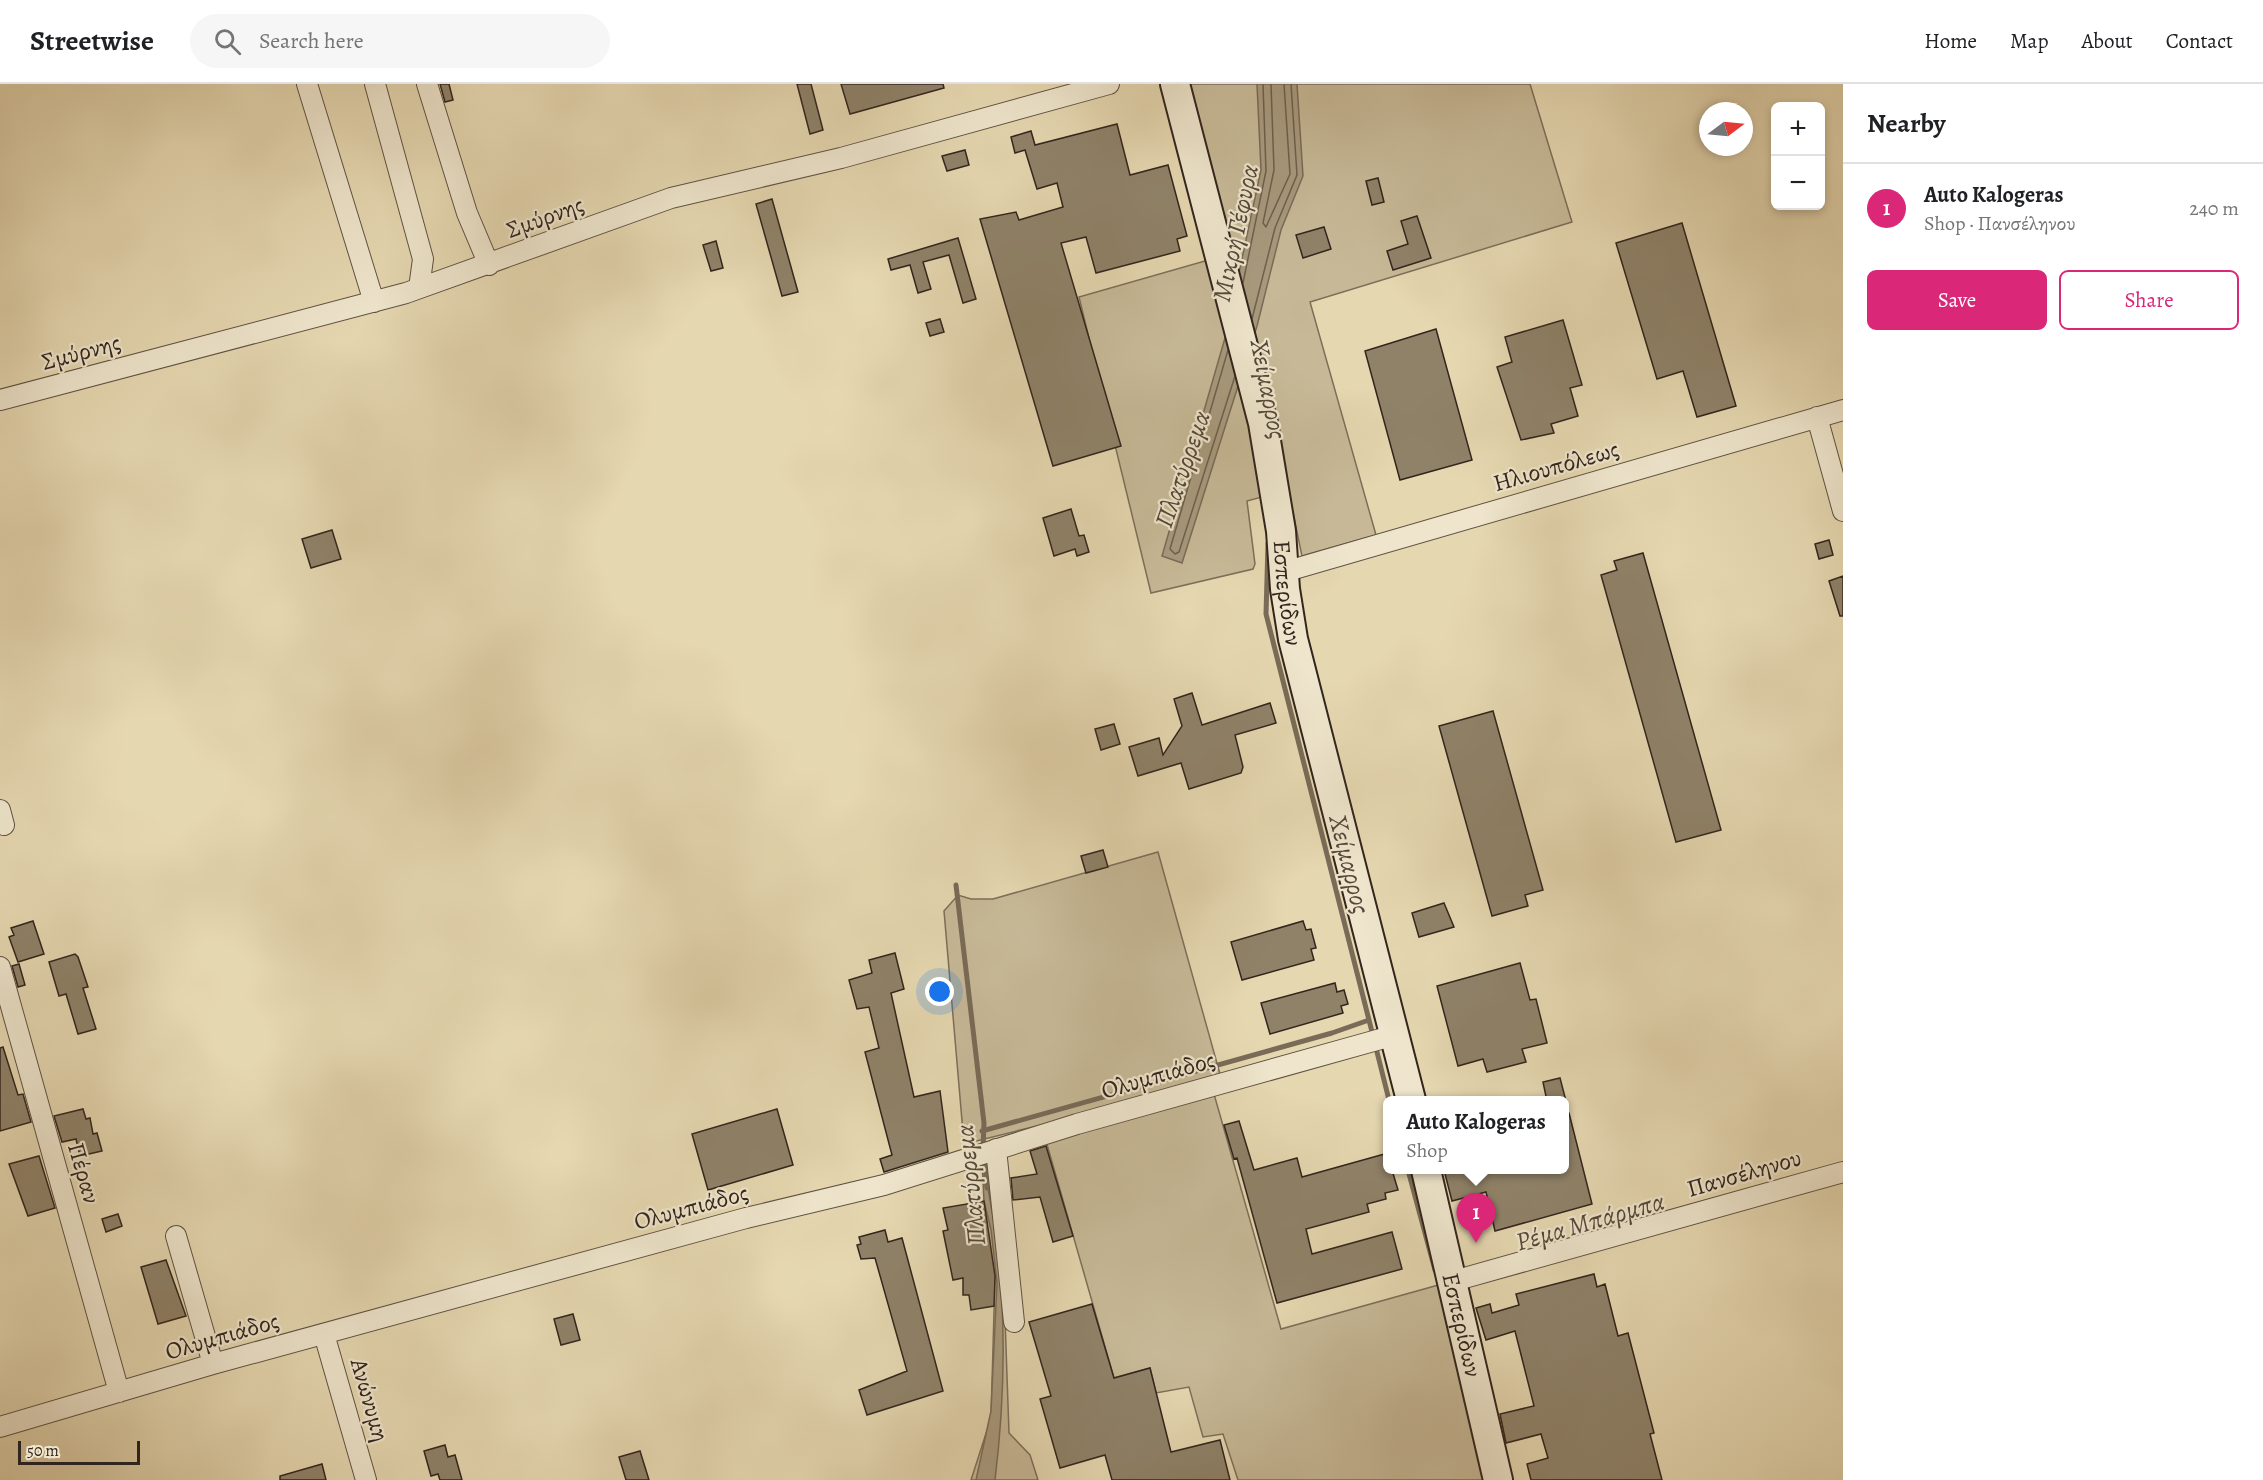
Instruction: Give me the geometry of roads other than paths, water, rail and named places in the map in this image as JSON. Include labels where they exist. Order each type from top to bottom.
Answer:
[{"type":"street","points":[[307,84],[374,302]]},
{"type":"street","points":[[375,84],[423,259],[419,288]]},
{"type":"street","points":[[427,84],[467,213],[489,265]]},
{"type":"street","name":"Σμύρνης","points":[[0,400],[374,302],[489,265],[671,198],[841,158],[1109,84]]},
{"type":"street","name":"Εσπερίδων","points":[[1175,84],[1263,423],[1281,531],[1293,639],[1410,1096]]},
{"type":"street","name":"Ηλιουπόλεως","points":[[1284,572],[1843,410]]},
{"type":"street","points":[[1817,417],[1843,511]]},
{"type":"street","name":"Πέραν","points":[[0,967],[119,1392]]},
{"type":"street","name":"Ολυμπιάδος","points":[[0,1427],[213,1364],[746,1218],[884,1185],[1077,1124],[1395,1035]]},
{"type":"street","points":[[996,1149],[1014,1322]]},
{"type":"street","name":"Πανσέληνου","points":[[1450,1282],[1843,1172]]},
{"type":"street","name":"Εσπερίδων","points":[[1427,1174],[1450,1282],[1498,1480]]},
{"type":"street","points":[[176,1236],[213,1364]]},
{"type":"street","name":"Ανώνυμη","points":[[324,1334],[366,1480]]},
{"type":"water","points":[[1257,84],[1297,84],[1303,176],[1281,230],[1257,326],[1182,563],[1162,556],[1225,338],[1261,170]]},
{"type":"water","points":[[982,1161],[996,1240],[1003,1320],[1002,1400],[995,1480],[976,1480],[991,1411],[997,1283],[991,1230],[984,1201]]},
{"type":"waterway","name":"Χείμαρρος","points":[[982,1131],[1332,1033],[1369,1020],[1266,614],[1268,543]]},
{"type":"waterway","name":"Πλατύρρεμα","points":[[956,885],[984,1123],[983,1149]]},
{"type":"waterway","points":[[1369,1020],[1388,1096]]},
{"type":"waterway","name":"Πλατύρρεμα","points":[[984,1158],[987,1188]]},
{"type":"waterway","points":[[1409,1174],[1435,1270]]},
{"type":"place","name":"Auto Kalogeras","points":[[1476,1243]]},
{"type":"water label","name":"Μικρή Γέφυρα","points":[[1235,233]]},
{"type":"water label","name":"Ρέμα Μπάρμπα","points":[[1590,1221]]}]
